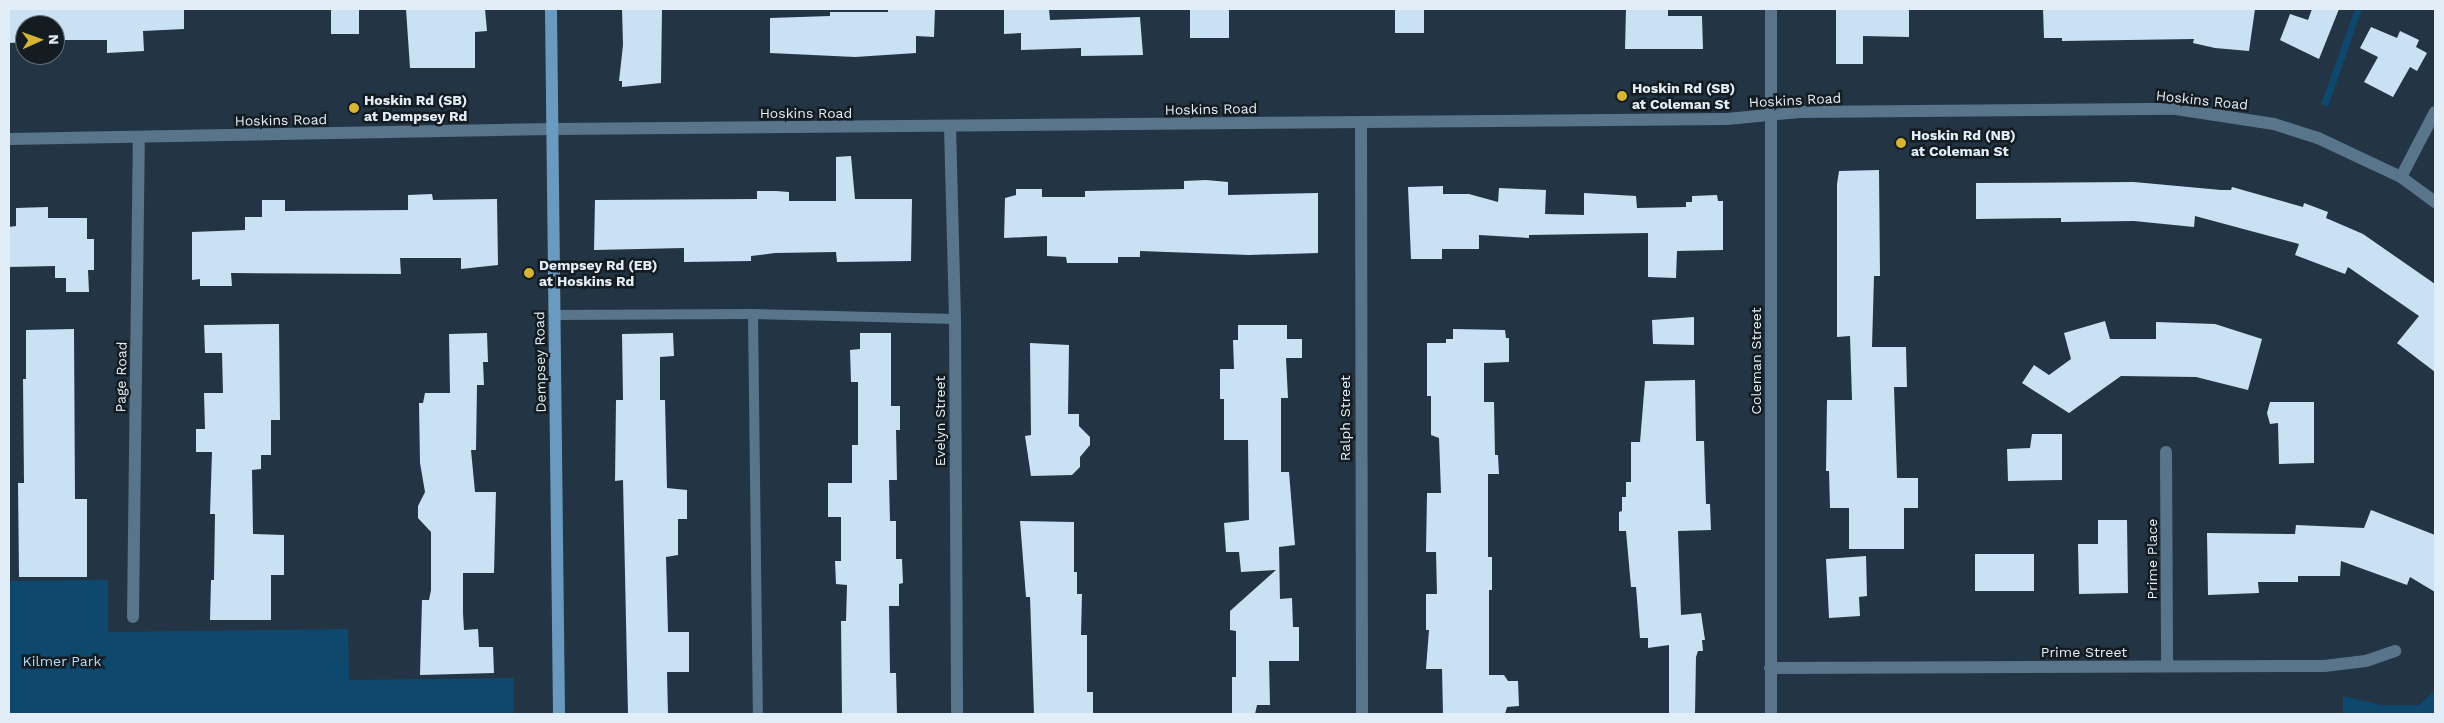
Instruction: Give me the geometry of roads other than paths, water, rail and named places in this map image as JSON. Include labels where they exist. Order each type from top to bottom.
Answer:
[{"type":"street","name":"Dempsey Road","points":[[551,9],[559,714]]},
{"type":"street","name":"Coleman Street","points":[[1770,9],[1772,116],[1771,714]]},
{"type":"street","name":"Hoskins Road","points":[[9,139],[553,129],[1727,120],[1800,112],[2176,109],[2274,124],[2318,138],[2401,177],[2435,202]]},
{"type":"street","points":[[2401,177],[2435,112]]},
{"type":"street","name":"Ralph Street","points":[[1361,122],[1362,714]]},
{"type":"street","name":"Evelyn Street","points":[[950,127],[955,319],[958,714]]},
{"type":"street","name":"Page Road","points":[[133,617],[140,138]]},
{"type":"street","name":"Prime Place","points":[[2166,452],[2167,666]]},
{"type":"street","name":"Prime Street","points":[[1770,668],[2349,664],[2395,651]]},
{"type":"lane","points":[[753,314],[758,714]]},
{"type":"lane","points":[[555,316],[753,314],[955,319]]},
{"type":"place","name":"Hoskin Rd (SB) at Coleman St","points":[[1622,96]]},
{"type":"place","name":"Hoskin Rd (SB) at Dempsey Rd","points":[[354,108]]},
{"type":"place","name":"Hoskin Rd (NB) at Coleman St","points":[[1901,143]]},
{"type":"place","name":"Dempsey Rd (EB) at Hoskins Rd","points":[[529,273]]},
{"type":"park label","name":"Kilmer Park","points":[[62,661]]}]
